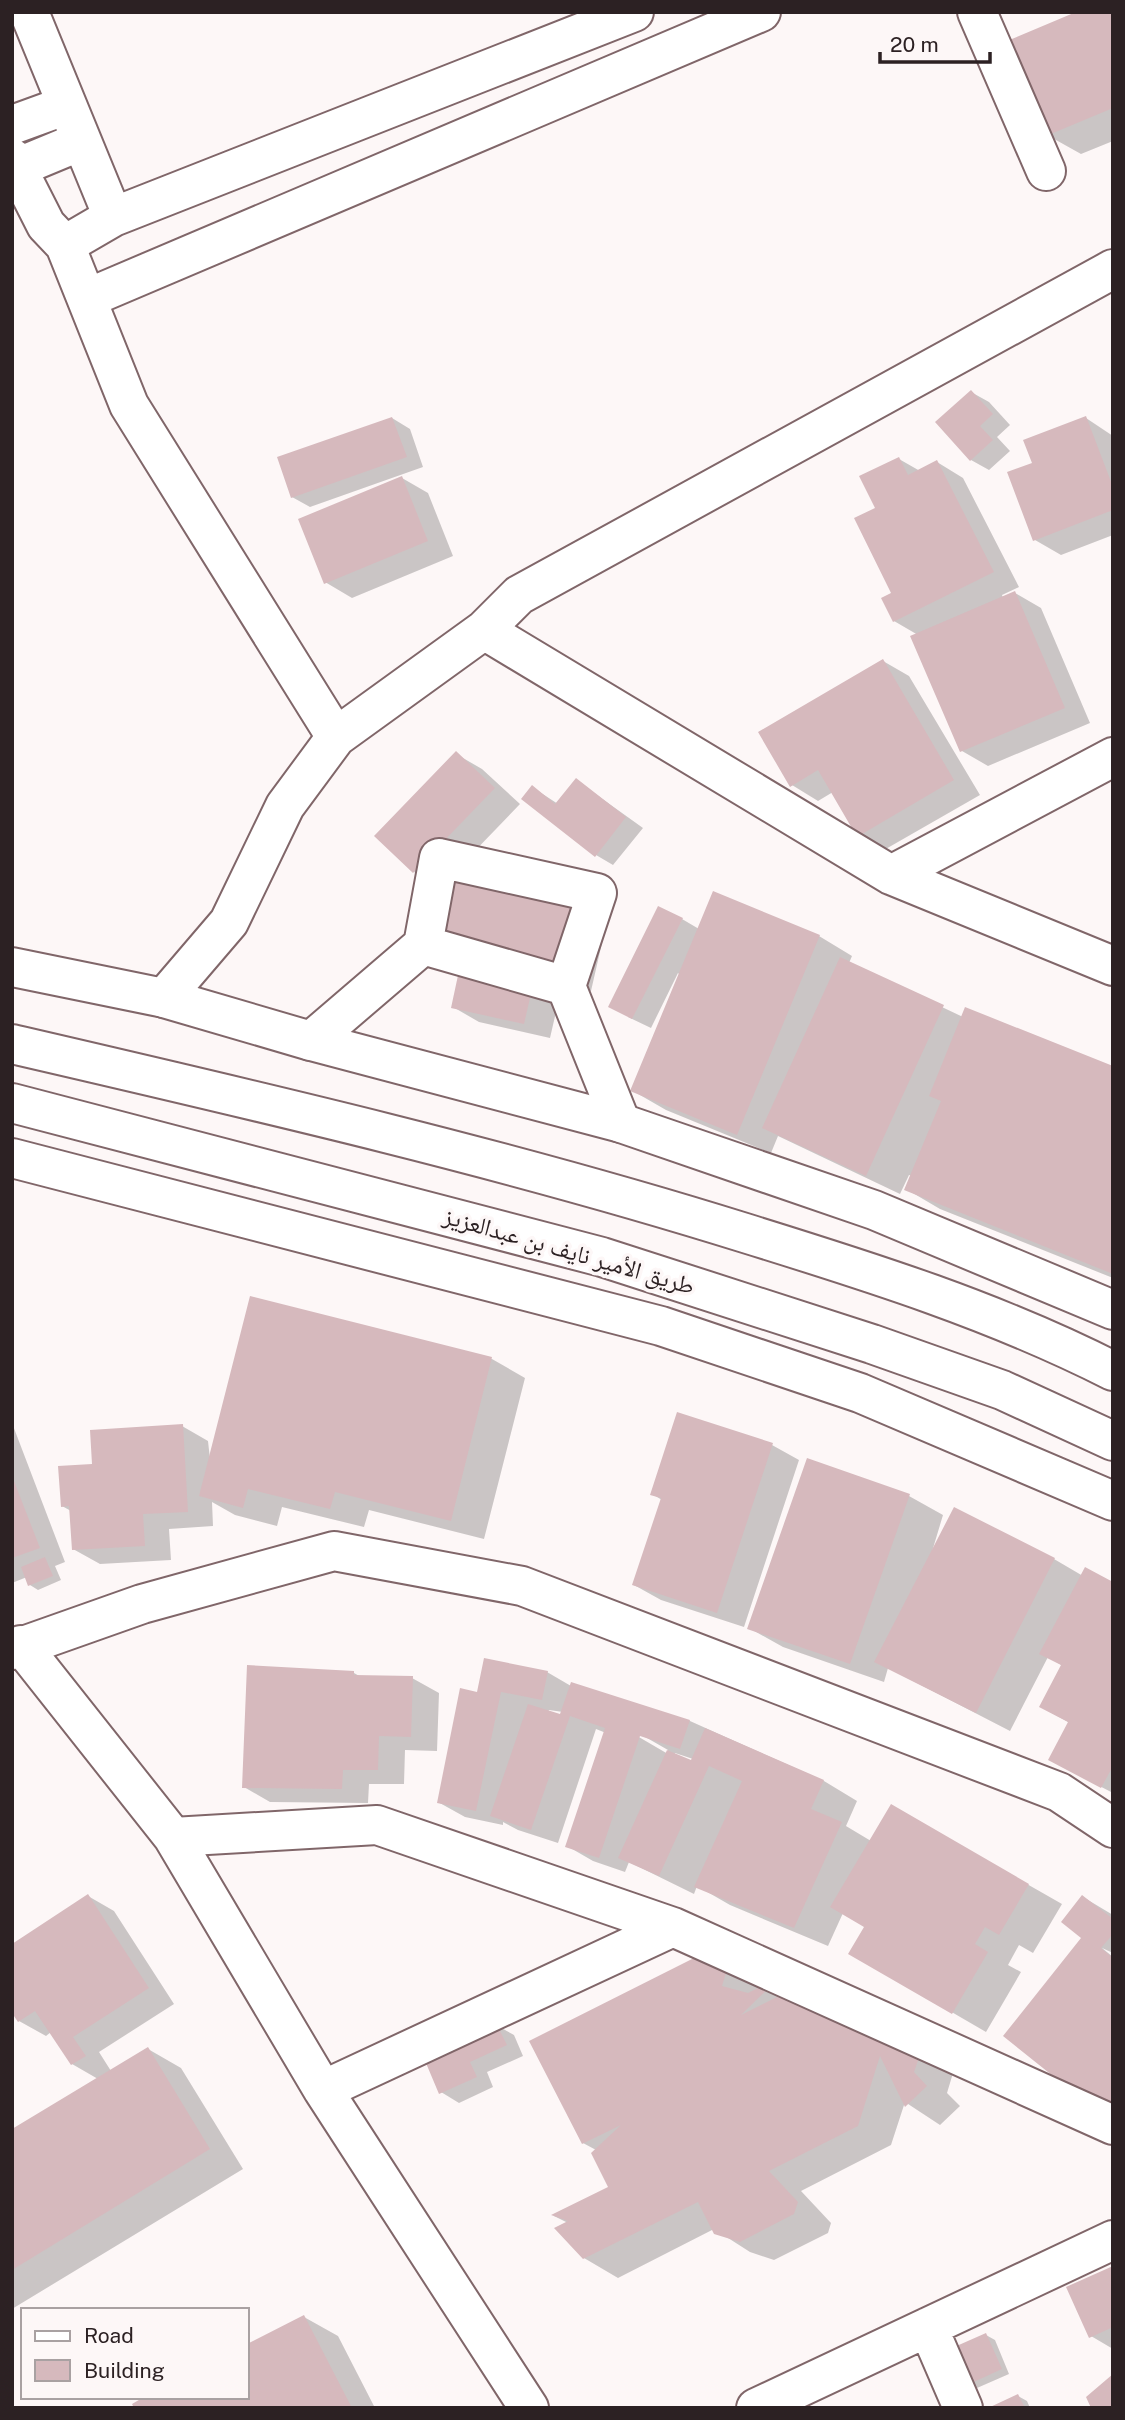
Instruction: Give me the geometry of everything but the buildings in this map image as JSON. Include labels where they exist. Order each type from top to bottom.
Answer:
[{"type":"street","points":[[29,12],[113,217]]},
{"type":"street","points":[[65,245],[113,217],[634,12]]},
{"type":"street","points":[[88,299],[761,12]]},
{"type":"street","points":[[977,12],[1046,171]]},
{"type":"street","points":[[12,125],[67,105]]},
{"type":"street","points":[[81,141],[14,163],[46,225],[65,245],[129,405],[336,737]]},
{"type":"street","points":[[164,998],[229,922],[285,806],[336,737],[484,630],[519,595],[1113,269]]},
{"type":"street","points":[[484,630],[891,875],[1113,966]]},
{"type":"street","points":[[891,875],[1113,757]]},
{"type":"street","points":[[311,1041],[423,945],[439,858],[597,893],[566,986],[621,1123]]},
{"type":"street","points":[[423,945],[566,986]]},
{"type":"street","points":[[12,968],[164,998],[311,1041],[621,1123],[874,1210],[1113,1310]]},
{"type":"street","points":[[12,1044],[215,1091],[625,1196],[923,1289],[1066,1347],[1113,1371]]},
{"type":"street","name":"طريق الأمير نايف بن عبدالعزيز","points":[[12,1103],[602,1257],[976,1381],[1113,1441]]},
{"type":"street","points":[[12,1158],[662,1326],[860,1393],[1113,1502]]},
{"type":"street","points":[[529,2408],[323,2090],[173,1837],[17,1648],[142,1604],[334,1551],[522,1586],[1059,1792],[1113,1828]]},
{"type":"street","points":[[173,1837],[377,1825],[673,1927],[1113,2125]]},
{"type":"street","points":[[323,2090],[673,1927]]},
{"type":"street","points":[[756,2408],[1113,2240]]},
{"type":"street","points":[[928,2327],[963,2408]]}]
